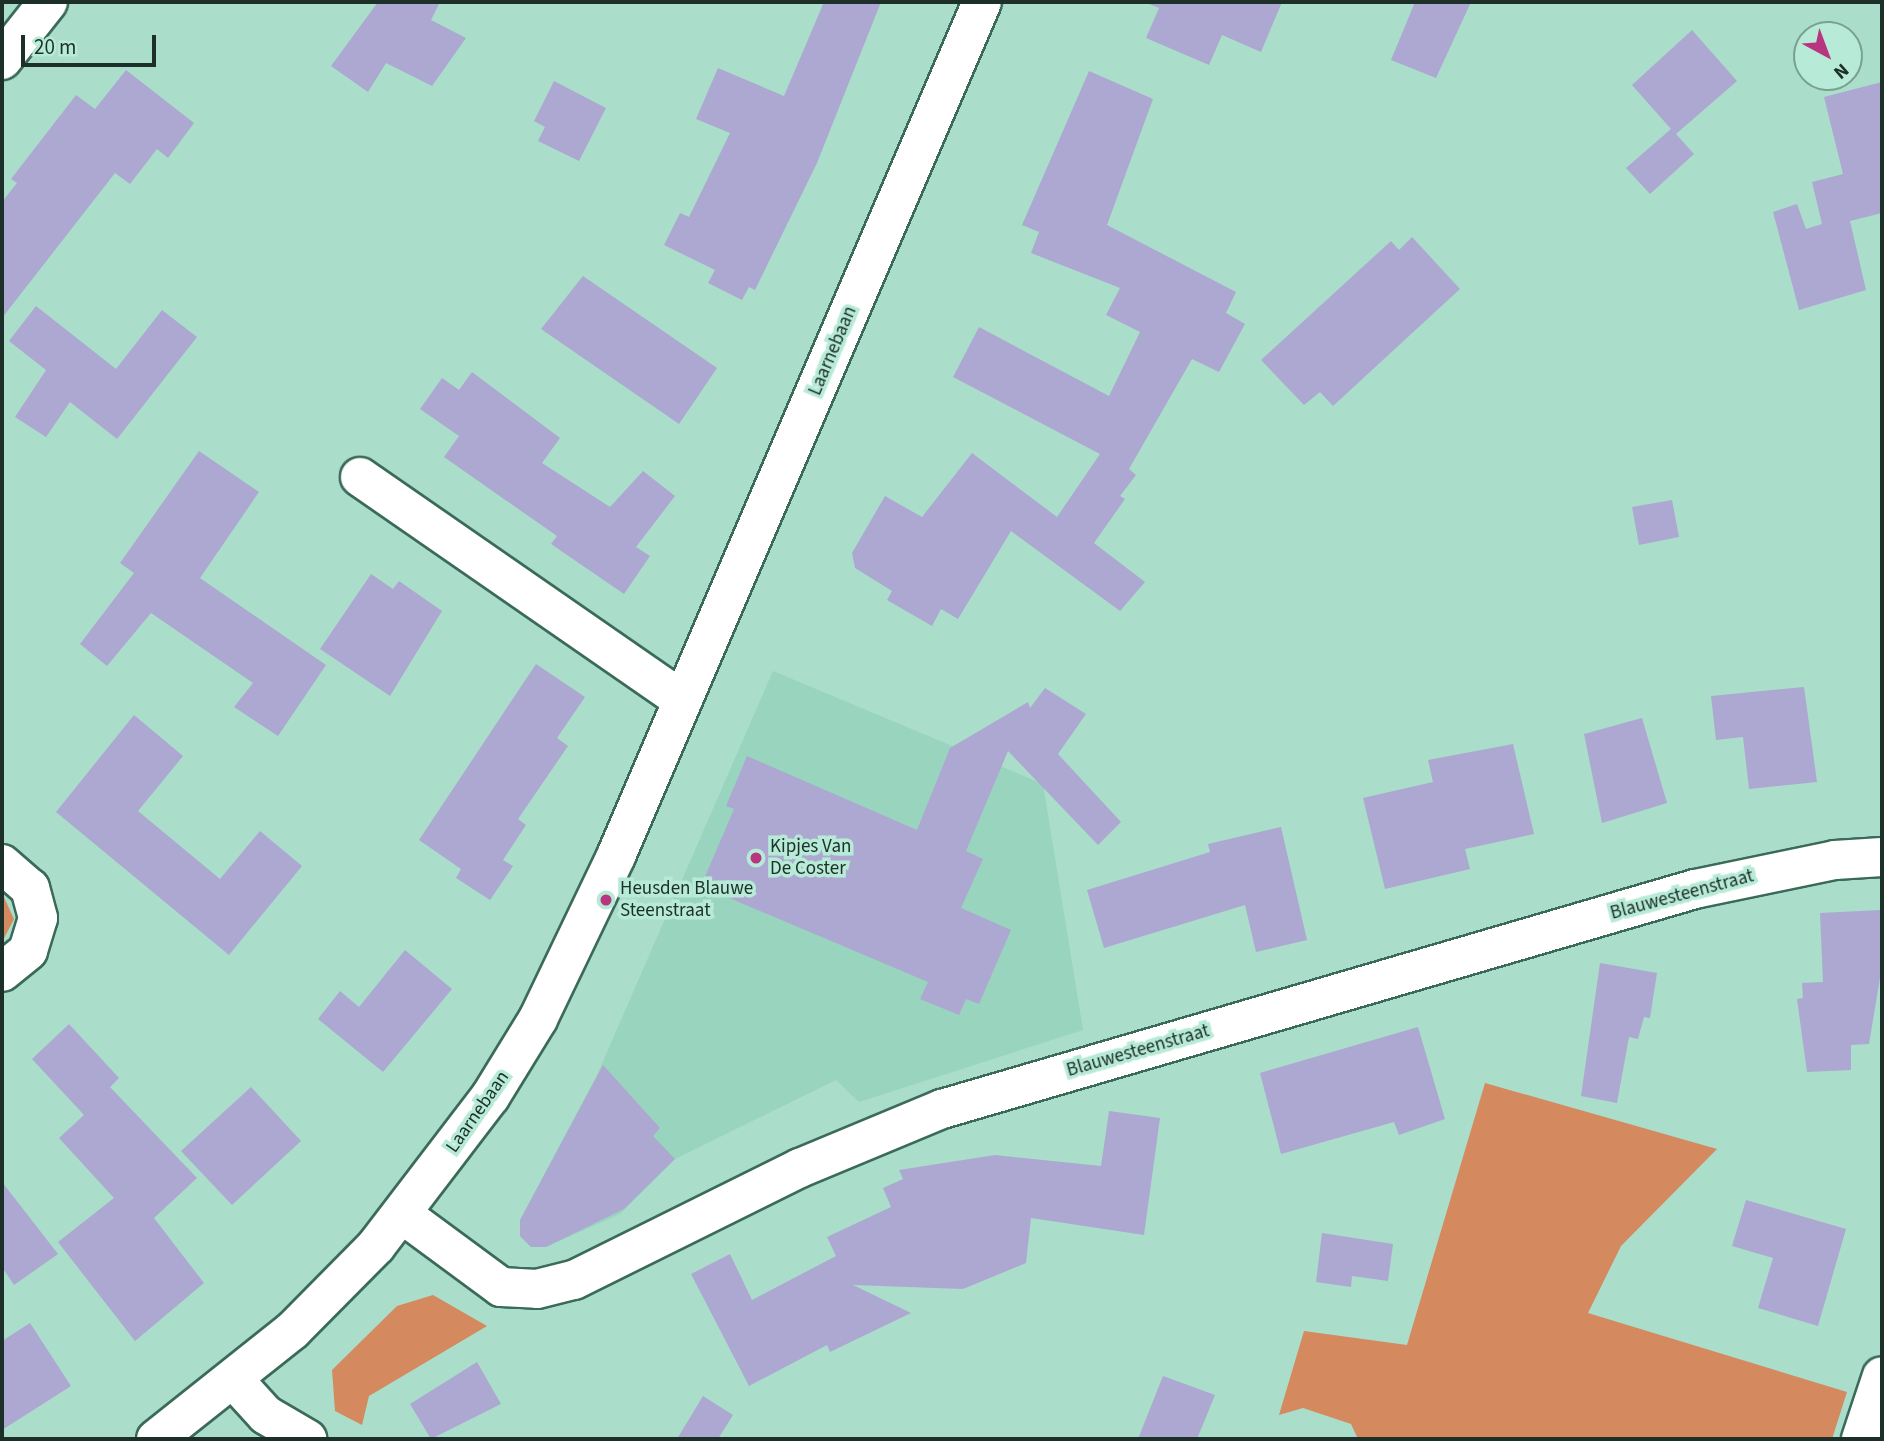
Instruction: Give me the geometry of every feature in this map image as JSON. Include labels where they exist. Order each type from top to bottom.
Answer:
[{"type":"street","points":[[2,60],[48,2]]},
{"type":"street","name":"Laarnebaan","points":[[156,1439],[234,1380],[416,1226],[538,1019],[682,700],[982,2]]},
{"type":"street","points":[[360,477],[682,700]]},
{"type":"street","name":"Blauwesteenstraat","points":[[416,1226],[501,1287],[537,1289],[574,1280],[824,1156],[942,1109],[1695,889],[1809,864],[1882,857]]},
{"type":"street","points":[[2,864],[30,888],[38,918],[28,951],[2,972]]},
{"type":"street","points":[[1861,1439],[1882,1376]]},
{"type":"street","points":[[234,1380],[266,1415],[307,1439]]},
{"type":"shaded area","points":[[773,671],[1043,784],[1083,1030],[859,1102],[836,1080],[675,1159],[620,1214],[546,1247],[531,1247],[520,1236],[520,1220],[597,1075]]},
{"type":"shaded area","points":[[2,893],[14,919],[2,942]]},
{"type":"shaded area","points":[[1485,1083],[1717,1149],[1621,1246],[1588,1313],[1847,1392],[1832,1439],[1358,1439],[1351,1424],[1303,1408],[1279,1415],[1304,1331],[1407,1345]]},
{"type":"shaded area","points":[[433,1295],[487,1326],[369,1396],[362,1425],[335,1411],[332,1370],[397,1306]]},
{"type":"building","points":[[378,2],[440,2],[431,20],[466,38],[432,86],[386,63],[368,92],[331,66]]},
{"type":"building","points":[[824,2],[881,2],[817,163],[755,290],[749,287],[742,300],[708,283],[715,270],[664,245],[680,213],[689,217],[730,133],[696,119],[718,68],[784,96]]},
{"type":"building","points":[[1144,2],[1282,2],[1261,52],[1222,35],[1209,65],[1146,38],[1159,8]]},
{"type":"building","points":[[1415,2],[1471,2],[1436,78],[1391,60]]},
{"type":"building","points":[[1692,30],[1737,81],[1676,134],[1694,154],[1650,194],[1626,168],[1671,129],[1632,85]]},
{"type":"building","points":[[126,70],[194,123],[168,158],[157,149],[130,184],[115,173],[2,318],[2,202],[17,183],[11,179],[76,95],[95,109]]},
{"type":"building","points":[[1089,71],[1153,99],[1107,225],[1236,292],[1226,313],[1245,324],[1219,372],[1192,359],[1129,469],[1136,475],[1120,496],[1125,499],[1094,543],[1145,582],[1120,611],[1011,531],[958,619],[941,609],[932,626],[887,600],[892,591],[855,568],[852,553],[885,496],[922,517],[972,453],[1057,517],[1100,454],[953,377],[979,327],[1109,396],[1140,332],[1106,315],[1120,288],[1031,253],[1039,232],[1022,225]]},
{"type":"building","points":[[554,81],[606,108],[579,161],[538,141],[545,127],[534,121]]},
{"type":"building","points":[[1882,82],[1882,213],[1850,221],[1866,290],[1799,310],[1773,212],[1797,204],[1806,229],[1822,224],[1812,182],[1843,174],[1824,97],[1847,91],[1863,91],[1863,87]]},
{"type":"building","points":[[1412,237],[1460,289],[1333,406],[1320,392],[1304,405],[1261,360],[1391,241],[1399,250]]},
{"type":"building","points":[[583,276],[717,368],[679,424],[541,329]]},
{"type":"building","points":[[36,306],[116,369],[162,310],[197,337],[117,439],[70,402],[46,437],[15,417],[46,370],[9,341]]},
{"type":"building","points":[[472,372],[560,438],[542,463],[610,507],[643,471],[675,496],[636,547],[650,556],[624,594],[551,544],[557,536],[444,457],[459,436],[420,409],[442,378],[459,390]]},
{"type":"building","points":[[199,451],[259,492],[200,578],[326,665],[278,736],[234,707],[253,683],[151,613],[107,666],[80,644],[134,573],[120,563]]},
{"type":"building","points":[[1672,500],[1679,537],[1639,545],[1632,507]]},
{"type":"building","points":[[371,574],[393,589],[399,581],[442,611],[390,696],[320,649]]},
{"type":"building","points":[[536,664],[585,697],[557,738],[568,746],[518,819],[526,825],[503,860],[513,866],[490,900],[456,878],[461,869],[419,840]]},
{"type":"building","points":[[1804,687],[1817,782],[1749,789],[1743,737],[1716,740],[1711,696]]},
{"type":"building","points":[[1045,688],[1086,714],[1058,754],[1121,822],[1098,845],[1008,751],[966,851],[983,859],[961,908],[1011,930],[979,1004],[966,999],[959,1015],[920,999],[928,982],[701,886],[734,809],[726,806],[747,756],[917,830],[950,748],[1028,702],[1030,708]]},
{"type":"building","points":[[134,715],[183,756],[138,811],[220,879],[260,831],[302,866],[229,955],[56,812]]},
{"type":"building","points":[[1642,718],[1667,803],[1602,823],[1584,734]]},
{"type":"building","points":[[1513,744],[1534,834],[1465,849],[1470,869],[1385,889],[1363,798],[1433,782],[1428,760]]},
{"type":"building","points":[[1281,827],[1307,940],[1256,952],[1245,905],[1104,948],[1087,890],[1210,852],[1208,844]]},
{"type":"building","points":[[1880,910],[1882,966],[1869,1044],[1851,1045],[1851,1070],[1807,1072],[1797,999],[1803,998],[1802,983],[1823,982],[1820,913]]},
{"type":"building","points":[[405,950],[452,989],[383,1072],[318,1019],[340,991],[359,1007]]},
{"type":"building","points":[[1600,963],[1657,973],[1650,1018],[1644,1017],[1638,1039],[1629,1037],[1617,1103],[1581,1096]]},
{"type":"building","points":[[69,1024],[119,1078],[110,1087],[197,1178],[154,1218],[204,1283],[135,1341],[58,1242],[114,1198],[59,1138],[84,1115],[32,1059]]},
{"type":"building","points":[[1418,1027],[1445,1119],[1399,1135],[1394,1122],[1281,1154],[1260,1073]]},
{"type":"building","points":[[603,1065],[660,1128],[653,1136],[675,1159],[624,1209],[546,1247],[531,1247],[520,1236],[520,1220]]},
{"type":"building","points":[[251,1087],[301,1141],[232,1205],[181,1151]]},
{"type":"building","points":[[1109,1111],[1160,1118],[1144,1235],[1031,1218],[1026,1263],[963,1289],[853,1285],[911,1313],[830,1352],[827,1345],[749,1386],[691,1274],[730,1254],[752,1300],[836,1256],[827,1237],[891,1207],[883,1188],[903,1179],[899,1170],[995,1155],[1101,1166]]},
{"type":"building","points":[[2,1182],[58,1254],[14,1285],[2,1267]]},
{"type":"building","points":[[1746,1200],[1846,1229],[1818,1326],[1758,1308],[1773,1258],[1732,1246]]},
{"type":"building","points":[[1322,1233],[1393,1244],[1388,1281],[1352,1276],[1351,1287],[1316,1282]]},
{"type":"building","points":[[30,1323],[71,1386],[2,1430],[2,1341]]},
{"type":"building","points":[[477,1362],[501,1404],[431,1439],[410,1404]]},
{"type":"building","points":[[1163,1376],[1215,1395],[1197,1439],[1138,1439]]},
{"type":"building","points":[[703,1396],[733,1415],[718,1439],[677,1439]]},
{"type":"place","name":"Kipjes Van De Coster","points":[[756,858]]},
{"type":"place","name":"Heusden Blauwe Steenstraat","points":[[606,900]]}]
